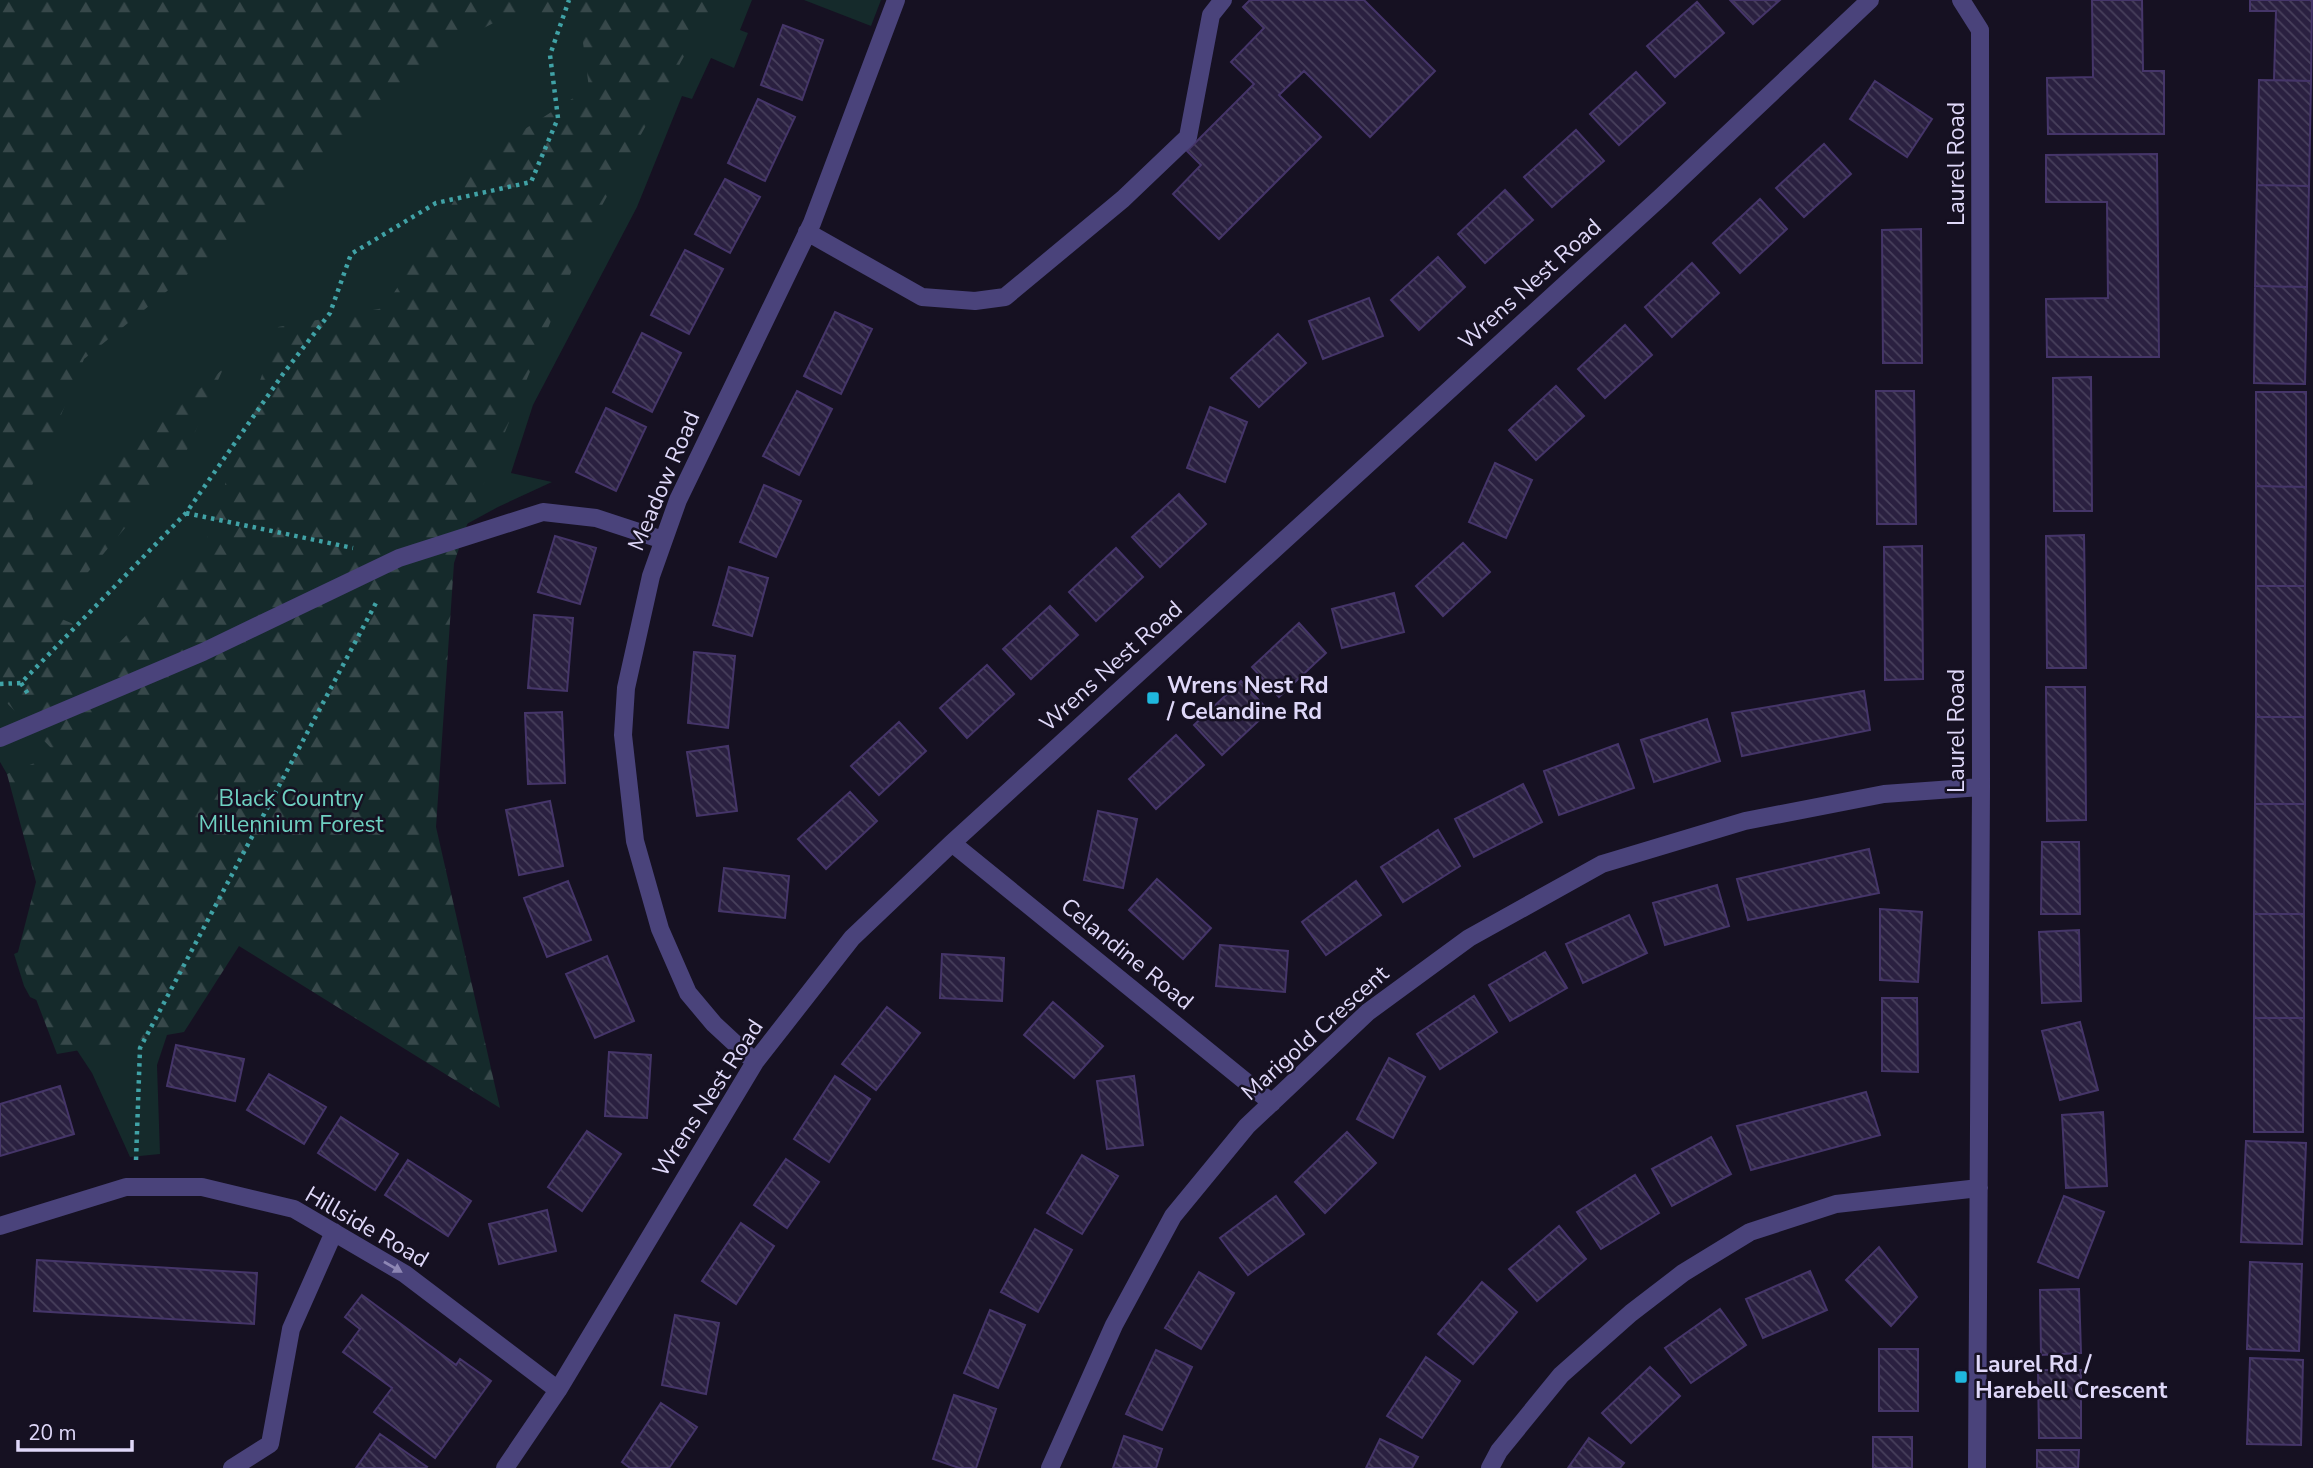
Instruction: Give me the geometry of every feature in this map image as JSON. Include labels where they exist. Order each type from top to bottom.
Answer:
[{"type":"street","name":"Meadow Road","points":[[754,1062],[714,1024],[688,993],[660,929],[635,841],[623,736],[626,688],[651,576],[678,500],[807,232],[896,0]]},
{"type":"street","points":[[807,232],[922,297],[975,301],[1005,297],[1124,199],[1188,137],[1211,15],[1223,0]]},
{"type":"street","name":"Wrens Nest Road","points":[[505,1468],[558,1390],[754,1062],[852,938],[952,843],[1651,206],[1870,0]]},
{"type":"street","name":"Laurel Road","points":[[1961,0],[1980,30],[1981,787],[1977,1468]]},
{"type":"street","points":[[0,738],[203,652],[399,558],[543,512],[596,518],[663,540]]},
{"type":"street","name":"Marigold Crescent","points":[[1051,1468],[1114,1325],[1174,1216],[1247,1126],[1368,1012],[1469,938],[1602,864],[1745,821],[1884,794],[1981,787]]},
{"type":"street","name":"Celandine Road","points":[[952,843],[1272,1103]]},
{"type":"street","name":"Hillside Road","points":[[0,1226],[126,1187],[202,1187],[294,1209],[405,1274],[558,1390]]},
{"type":"street","points":[[1490,1468],[1499,1451],[1561,1375],[1683,1273],[1750,1232],[1836,1204],[1979,1188]]},
{"type":"street","points":[[232,1468],[270,1444],[291,1329],[334,1232]]},
{"type":"path","points":[[0,684],[21,683],[186,513],[283,374],[330,313],[351,254],[436,203],[531,182],[558,118],[550,55],[569,0]]},
{"type":"path","points":[[135,1187],[140,1048],[399,558],[186,513]]},
{"type":"green space","points":[[0,0],[752,0],[740,30],[748,33],[734,68],[711,58],[692,99],[682,96],[637,207],[533,405],[511,473],[552,482],[498,507],[421,549],[167,1035],[157,1065],[160,1154],[130,1157],[92,1073],[47,1005],[30,997],[14,954],[27,948],[45,901],[14,786],[0,762]]},
{"type":"green space","name":"Black Country Millennium Forest","points":[[0,0],[715,0],[589,229],[469,519],[454,563],[436,827],[500,1108],[239,946],[184,1032],[57,1054],[18,952],[36,882],[7,774],[57,754],[0,696]],"holes":[[[503,18],[580,20],[589,88],[484,155],[384,308],[278,327],[200,559],[119,643],[52,615],[183,459],[223,369],[36,529],[27,498],[84,359],[325,162],[400,84],[457,42]]]},
{"type":"green space","points":[[804,0],[881,0],[871,26]]},
{"type":"building","points":[[1250,0],[1364,0],[1435,71],[1370,137],[1304,71],[1279,95],[1321,137],[1219,239],[1173,194],[1201,165],[1187,151],[1254,84],[1231,62],[1264,28],[1243,7]]},
{"type":"building","points":[[1730,0],[1780,0],[1753,24]]},
{"type":"building","points":[[2092,0],[2142,0],[2143,71],[2164,71],[2164,134],[2048,134],[2047,78],[2093,77]]},
{"type":"building","points":[[2250,0],[2312,0],[2311,81],[2274,80],[2276,11],[2250,11]]},
{"type":"building","points":[[1697,2],[1724,33],[1675,77],[1647,46]]},
{"type":"building","points":[[783,25],[823,40],[802,100],[761,85]]},
{"type":"building","points":[[1636,72],[1665,103],[1619,145],[1590,114]]},
{"type":"building","points":[[2259,80],[2311,81],[2309,186],[2257,185]]},
{"type":"building","points":[[1875,81],[1932,119],[1907,157],[1850,119]]},
{"type":"building","points":[[758,99],[795,117],[765,181],[728,163]]},
{"type":"building","points":[[1576,130],[1604,161],[1552,207],[1524,177]]},
{"type":"building","points":[[1824,144],[1851,174],[1804,217],[1776,188]]},
{"type":"building","points":[[2157,154],[2159,357],[2047,357],[2046,299],[2108,298],[2107,202],[2046,202],[2046,155]]},
{"type":"building","points":[[725,179],[760,197],[730,253],[695,234]]},
{"type":"building","points":[[2257,185],[2309,186],[2307,287],[2255,286]]},
{"type":"building","points":[[1505,190],[1533,220],[1485,263],[1458,234]]},
{"type":"building","points":[[1760,199],[1787,229],[1740,273],[1713,243]]},
{"type":"building","points":[[1921,229],[1922,363],[1883,363],[1882,230]]},
{"type":"building","points":[[685,250],[723,269],[689,334],[651,315]]},
{"type":"building","points":[[1438,257],[1465,287],[1419,330],[1391,300]]},
{"type":"building","points":[[1692,263],[1719,293],[1672,337],[1645,307]]},
{"type":"building","points":[[2255,286],[2307,287],[2305,384],[2254,383]]},
{"type":"building","points":[[1369,298],[1383,336],[1323,359],[1309,321]]},
{"type":"building","points":[[835,312],[872,329],[841,394],[804,376]]},
{"type":"building","points":[[1625,325],[1652,355],[1605,398],[1578,369]]},
{"type":"building","points":[[642,333],[681,353],[652,412],[613,392]]},
{"type":"building","points":[[1278,334],[1306,363],[1259,407],[1231,378]]},
{"type":"building","points":[[2091,377],[2092,511],[2054,511],[2053,378]]},
{"type":"building","points":[[1556,386],[1584,416],[1536,460],[1509,430]]},
{"type":"building","points":[[797,391],[832,409],[799,475],[763,456]]},
{"type":"building","points":[[1876,391],[1914,391],[1916,524],[1877,524]]},
{"type":"building","points":[[2256,392],[2306,392],[2306,487],[2256,486]]},
{"type":"building","points":[[1210,407],[1247,422],[1225,482],[1187,468]]},
{"type":"building","points":[[606,408],[646,427],[616,491],[576,472]]},
{"type":"building","points":[[1495,463],[1532,480],[1506,538],[1469,522]]},
{"type":"building","points":[[764,485],[801,501],[776,557],[740,542]]},
{"type":"building","points":[[2256,486],[2306,487],[2305,586],[2256,586]]},
{"type":"building","points":[[1179,494],[1206,524],[1160,567],[1132,537]]},
{"type":"building","points":[[2084,535],[2086,668],[2047,668],[2046,536]]},
{"type":"building","points":[[555,536],[596,548],[580,604],[538,592]]},
{"type":"building","points":[[1463,543],[1490,572],[1443,616],[1416,586]]},
{"type":"building","points":[[1922,546],[1923,679],[1885,680],[1884,547]]},
{"type":"building","points":[[1116,548],[1143,577],[1096,621],[1069,592]]},
{"type":"building","points":[[729,567],[768,578],[752,636],[713,625]]},
{"type":"building","points":[[2256,586],[2305,586],[2305,717],[2256,717]]},
{"type":"building","points":[[1394,593],[1404,632],[1342,648],[1332,609]]},
{"type":"building","points":[[1050,606],[1078,635],[1031,679],[1003,649]]},
{"type":"building","points":[[534,615],[573,618],[567,691],[528,688]]},
{"type":"building","points":[[1299,623],[1326,653],[1279,697],[1252,667]]},
{"type":"building","points":[[694,652],[735,656],[728,728],[688,723]]},
{"type":"building","points":[[987,665],[1014,694],[967,738],[940,708]]},
{"type":"building","points":[[1241,681],[1269,711],[1222,755],[1194,725]]},
{"type":"building","points":[[2046,687],[2085,687],[2086,820],[2047,821]]},
{"type":"building","points":[[1864,691],[1870,730],[1742,756],[1732,713]]},
{"type":"building","points":[[562,712],[565,783],[528,784],[525,713]]},
{"type":"building","points":[[2256,717],[2305,717],[2305,804],[2255,804]]},
{"type":"building","points":[[1707,719],[1720,761],[1654,782],[1641,740]]},
{"type":"building","points":[[899,722],[926,751],[879,795],[851,766]]},
{"type":"building","points":[[1176,735],[1204,765],[1156,809],[1129,779]]},
{"type":"building","points":[[1618,744],[1634,788],[1559,815],[1544,771]]},
{"type":"building","points":[[728,746],[737,811],[697,816],[687,752]]},
{"type":"building","points":[[1523,784],[1542,822],[1474,857],[1455,819]]},
{"type":"building","points":[[850,792],[877,821],[826,869],[798,839]]},
{"type":"building","points":[[550,801],[563,866],[519,875],[506,810]]},
{"type":"building","points":[[2255,804],[2305,804],[2304,914],[2254,914]]},
{"type":"building","points":[[1098,811],[1137,819],[1123,888],[1084,880]]},
{"type":"building","points":[[1438,830],[1460,866],[1403,902],[1381,867]]},
{"type":"building","points":[[2042,842],[2079,842],[2080,914],[2041,914]]},
{"type":"building","points":[[1869,849],[1879,893],[1748,920],[1737,879]]},
{"type":"building","points":[[724,868],[789,876],[785,918],[719,911]]},
{"type":"building","points":[[1157,879],[1211,928],[1183,959],[1129,910]]},
{"type":"building","points":[[568,881],[591,940],[547,957],[524,898]]},
{"type":"building","points":[[1356,881],[1381,915],[1326,955],[1302,922]]},
{"type":"building","points":[[1717,885],[1729,926],[1665,945],[1653,903]]},
{"type":"building","points":[[1880,909],[1922,912],[1918,982],[1880,980]]},
{"type":"building","points":[[2254,914],[2304,914],[2304,1018],[2254,1018]]},
{"type":"building","points":[[1629,915],[1647,953],[1583,983],[1566,944]]},
{"type":"building","points":[[2079,930],[2081,1001],[2042,1003],[2039,932]]},
{"type":"building","points":[[1220,945],[1288,951],[1285,992],[1216,986]]},
{"type":"building","points":[[1545,952],[1567,988],[1510,1021],[1489,985]]},
{"type":"building","points":[[942,954],[1004,958],[1002,1001],[940,998]]},
{"type":"building","points":[[607,956],[634,1021],[595,1038],[566,974]]},
{"type":"building","points":[[1474,996],[1497,1032],[1440,1069],[1417,1034]]},
{"type":"building","points":[[1882,998],[1917,998],[1918,1072],[1882,1071]]},
{"type":"building","points":[[1053,1002],[1103,1046],[1074,1078],[1024,1035]]},
{"type":"building","points":[[887,1007],[920,1033],[876,1090],[842,1064]]},
{"type":"building","points":[[2254,1018],[2304,1018],[2303,1132],[2254,1132]]},
{"type":"building","points":[[2080,1022],[2098,1090],[2060,1100],[2042,1031]]},
{"type":"building","points":[[176,1045],[244,1059],[235,1101],[167,1086]]},
{"type":"building","points":[[609,1052],[651,1055],[647,1118],[605,1116]]},
{"type":"building","points":[[1389,1058],[1425,1077],[1393,1138],[1357,1119]]},
{"type":"building","points":[[269,1074],[326,1107],[304,1144],[247,1110]]},
{"type":"building","points":[[835,1076],[870,1099],[829,1162],[794,1139]]},
{"type":"building","points":[[1134,1076],[1143,1145],[1107,1149],[1097,1081]]},
{"type":"building","points":[[60,1086],[74,1134],[0,1156],[0,1104]]},
{"type":"building","points":[[1866,1092],[1880,1135],[1751,1170],[1737,1126]]},
{"type":"building","points":[[2103,1112],[2107,1186],[2066,1188],[2062,1115]]},
{"type":"building","points":[[341,1117],[398,1154],[375,1190],[318,1153]]},
{"type":"building","points":[[587,1131],[621,1154],[582,1211],[548,1187]]},
{"type":"building","points":[[1347,1132],[1376,1163],[1325,1213],[1295,1182]]},
{"type":"building","points":[[1711,1137],[1731,1174],[1672,1206],[1652,1169]]},
{"type":"building","points":[[2246,1141],[2306,1143],[2302,1244],[2241,1242]]},
{"type":"building","points":[[1082,1155],[1118,1176],[1082,1234],[1047,1213]]},
{"type":"building","points":[[786,1159],[819,1182],[787,1228],[754,1205]]},
{"type":"building","points":[[408,1160],[471,1201],[448,1236],[385,1195]]},
{"type":"building","points":[[1635,1175],[1659,1213],[1601,1249],[1577,1212]]},
{"type":"building","points":[[1276,1196],[1304,1234],[1248,1275],[1220,1238]]},
{"type":"building","points":[[2064,1196],[2104,1212],[2078,1278],[2038,1262]]},
{"type":"building","points":[[547,1210],[556,1251],[499,1264],[489,1224]]},
{"type":"building","points":[[741,1223],[774,1246],[736,1304],[702,1281]]},
{"type":"building","points":[[1559,1226],[1586,1259],[1537,1301],[1509,1269]]},
{"type":"building","points":[[1035,1229],[1072,1250],[1038,1312],[1001,1292]]},
{"type":"building","points":[[1879,1247],[1917,1297],[1891,1326],[1846,1280]]},
{"type":"building","points":[[37,1260],[257,1273],[254,1324],[34,1311]]},
{"type":"building","points":[[2250,1262],[2302,1264],[2299,1351],[2247,1349]]},
{"type":"building","points":[[1810,1271],[1827,1310],[1763,1338],[1746,1299]]},
{"type":"building","points":[[1199,1272],[1234,1293],[1201,1349],[1165,1328]]},
{"type":"building","points":[[1482,1282],[1517,1312],[1473,1364],[1438,1334]]},
{"type":"building","points":[[2079,1289],[2081,1353],[2041,1355],[2040,1290]]},
{"type":"building","points":[[362,1295],[456,1365],[460,1359],[491,1381],[435,1458],[374,1412],[392,1388],[343,1352],[360,1329],[345,1317]]},
{"type":"building","points":[[1720,1309],[1746,1345],[1691,1383],[1665,1348]]},
{"type":"building","points":[[990,1310],[1025,1325],[998,1388],[964,1373]]},
{"type":"building","points":[[675,1315],[719,1323],[706,1394],[662,1385]]},
{"type":"building","points":[[1879,1349],[1918,1349],[1918,1411],[1879,1411]]},
{"type":"building","points":[[1156,1350],[1192,1367],[1162,1430],[1126,1414]]},
{"type":"building","points":[[1426,1357],[1460,1381],[1422,1438],[1387,1416]]},
{"type":"building","points":[[2250,1358],[2303,1360],[2301,1445],[2247,1444]]},
{"type":"building","points":[[1650,1367],[1680,1396],[1631,1443],[1602,1413]]},
{"type":"building","points":[[2038,1370],[2081,1370],[2081,1438],[2039,1438]]},
{"type":"building","points":[[954,1395],[996,1409],[976,1468],[959,1468],[933,1459]]},
{"type":"building","points":[[661,1403],[697,1427],[669,1468],[630,1468],[622,1462]]},
{"type":"building","points":[[380,1434],[427,1467],[356,1468]]},
{"type":"building","points":[[1124,1436],[1162,1449],[1156,1468],[1113,1468]]},
{"type":"building","points":[[1873,1437],[1912,1437],[1912,1468],[1873,1468]]},
{"type":"building","points":[[1589,1438],[1624,1463],[1620,1468],[1568,1468]]},
{"type":"building","points":[[1380,1439],[1418,1457],[1412,1468],[1366,1468]]},
{"type":"building","points":[[2037,1450],[2079,1450],[2078,1468],[2037,1468]]},
{"type":"place","name":"Wrens Nest Rd / Celandine Rd","points":[[1153,698]]},
{"type":"place","name":"Laurel Rd / Harebell Crescent","points":[[1961,1377]]}]
